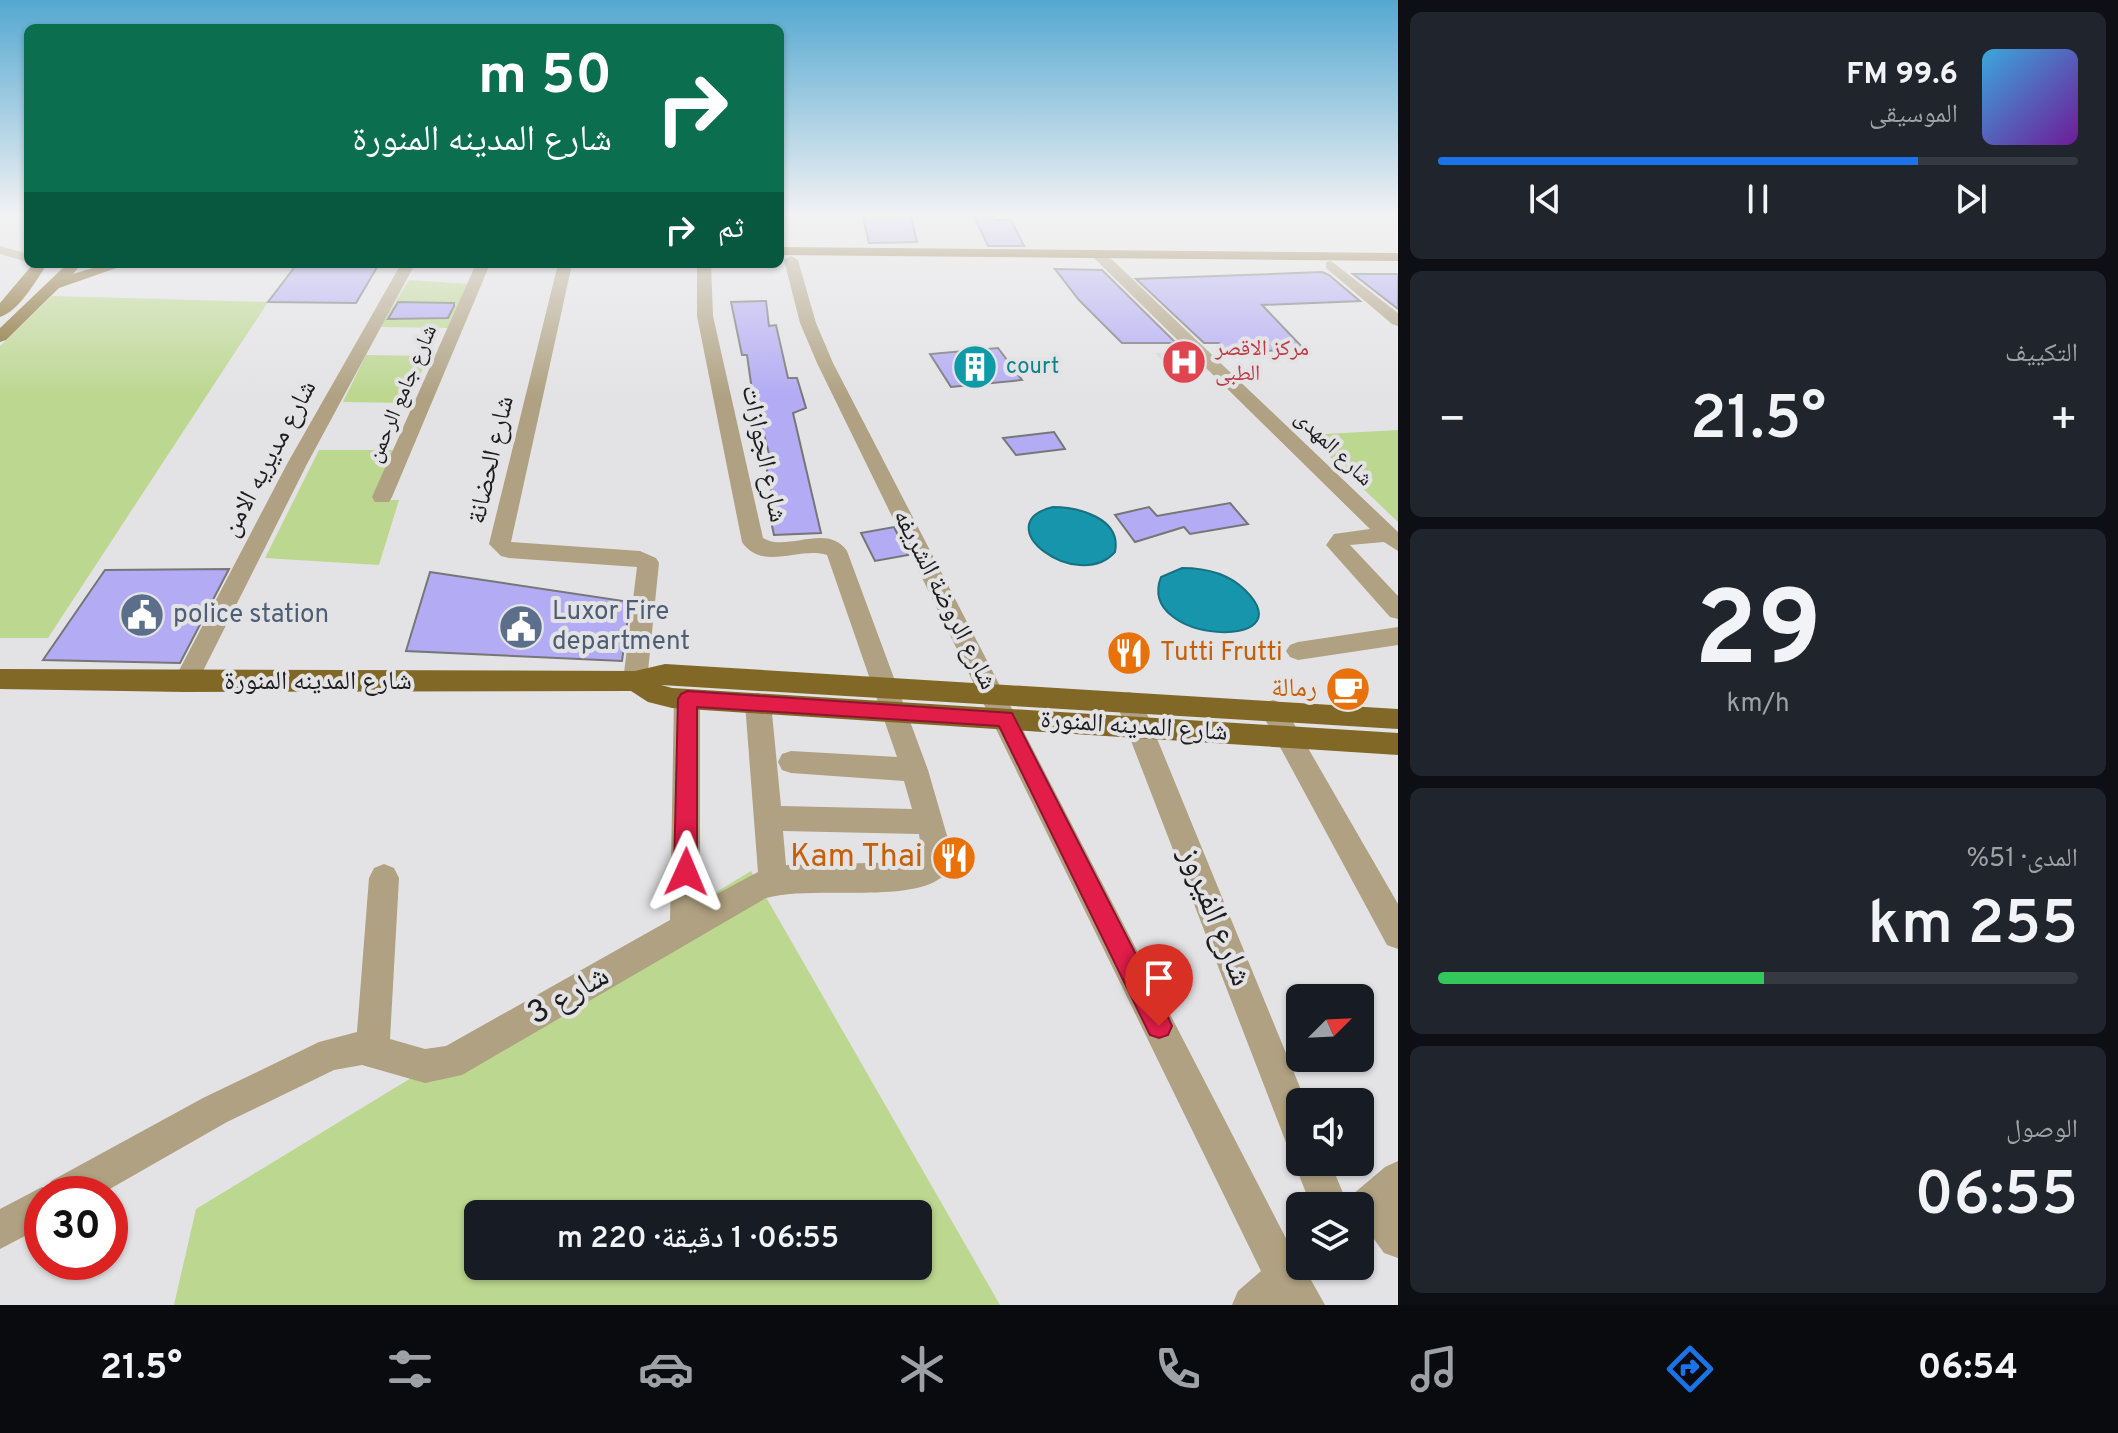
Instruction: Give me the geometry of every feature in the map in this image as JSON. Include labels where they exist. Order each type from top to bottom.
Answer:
[{"type":"main road","points":[[0,312],[27,275]]},
{"type":"main road","points":[[0,337],[66,275]]},
{"type":"main road","points":[[54,285],[85,275]]},
{"type":"main road","name":"شارع المدينه المنورة","points":[[0,679],[185,682],[635,681],[665,674],[888,700],[1005,719],[1273,710],[1398,719]]},
{"type":"main road","name":"شارع المدينه المنورة","points":[[635,681],[657,695],[758,703],[992,694],[1288,737],[1398,744]]},
{"type":"street","name":"شارع مديريه الامن","points":[[185,682],[297,464],[402,275]]},
{"type":"street","name":"شارع جامع الرحمن","points":[[382,497],[478,275]]},
{"type":"street","name":"شارع الحضانة","points":[[562,275],[500,544],[509,551],[640,559],[648,563],[635,681]]},
{"type":"street","name":"شارع الجوازات","points":[[704,275],[705,316],[753,542],[766,549],[823,546],[836,551],[888,700]]},
{"type":"street","name":"شارع الروضة الشريفه","points":[[791,275],[820,353],[992,694],[1297,1282]]},
{"type":"street","name":"شارع المهدى","points":[[1120,275],[1393,539]]},
{"type":"street","points":[[1343,275],[1398,321]]},
{"type":"street","points":[[1393,539],[1341,539],[1337,545],[1398,611]]},
{"type":"street","points":[[1298,651],[1398,636]]},
{"type":"street","points":[[685,930],[687,699]]},
{"type":"street","name":"شارع 3","points":[[96,1176],[215,1110],[346,1049],[373,1050],[425,1066],[450,1063],[745,893],[773,880],[924,875],[933,868],[938,858],[915,770],[888,700]]},
{"type":"street","points":[[758,703],[773,880]]},
{"type":"street","points":[[1273,710],[1398,934]]},
{"type":"street","name":"شارع الفيروز","points":[[1134,715],[1286,1097]]},
{"type":"street","points":[[791,762],[915,770]]},
{"type":"street","points":[[768,818],[929,822]]},
{"type":"street","points":[[373,1050],[384,878]]},
{"type":"street","points":[[1376,1199],[1398,1239]]},
{"type":"street","points":[[0,1230],[24,1216]]},
{"type":"street","points":[[1252,1305],[1297,1282]]},
{"type":"shaded area","name":"مركز الاقصر الطبى","points":[[1193,351],[1215,371],[1173,373],[1155,353]]},
{"type":"green space","points":[[409,280],[468,284],[448,328],[380,327]],"holes":[[[396,302],[441,303],[436,318],[389,319]]]},
{"type":"green space","points":[[52,296],[268,302],[48,638],[0,638],[0,346]]},
{"type":"green space","points":[[366,355],[428,356],[408,403],[343,402]]},
{"type":"green space","points":[[1398,430],[1398,522],[1307,435]]},
{"type":"green space","points":[[319,450],[393,450],[375,500],[399,500],[379,565],[265,558]]},
{"type":"green space","points":[[751,871],[1000,1305],[174,1305],[196,1209]]},
{"type":"water","points":[[1053,507],[1085,512],[1105,523],[1112,531],[1115,552],[1099,563],[1080,565],[1061,561],[1044,552],[1033,540],[1029,527],[1035,516]]},
{"type":"water","points":[[1182,568],[1216,573],[1238,584],[1258,610],[1255,624],[1239,631],[1217,632],[1193,627],[1172,616],[1160,599],[1161,577]]},
{"type":"building","points":[[289,275],[373,275],[356,303],[268,302]]},
{"type":"building","points":[[1060,275],[1107,275],[1176,343],[1122,343],[1079,300]]},
{"type":"building","points":[[1329,275],[1360,301],[1262,305],[1303,348],[1231,354],[1219,343],[1204,343],[1136,279]]},
{"type":"building","points":[[1354,275],[1398,275],[1398,309]]},
{"type":"building","points":[[766,301],[769,326],[776,325],[788,378],[797,378],[806,408],[793,413],[821,533],[774,535],[769,512],[775,511],[766,465],[772,465],[752,390],[747,355],[742,355],[731,302]]},
{"type":"building","points":[[398,302],[454,303],[454,306],[448,318],[388,319]]},
{"type":"building","name":"court","points":[[998,348],[1022,380],[951,387],[930,354]]},
{"type":"building","points":[[1054,432],[1065,449],[1016,455],[1003,438]]},
{"type":"building","points":[[1230,503],[1248,524],[1190,534],[1184,527],[1135,542],[1115,515],[1149,507],[1157,516]]},
{"type":"building","points":[[894,527],[908,555],[875,561],[861,533]]},
{"type":"building","name":"police station","points":[[229,569],[180,663],[43,660],[105,570]]},
{"type":"building","name":"Luxor Fire department","points":[[430,572],[630,602],[622,661],[406,651]]},
{"type":"place","name":"مركز الاقصر الطبى","points":[[1184,362]]},
{"type":"place","name":"court","points":[[975,367]]},
{"type":"place","name":"police station","points":[[142,615]]},
{"type":"place","name":"Luxor Fire department","points":[[521,627]]},
{"type":"place","name":"Tutti Frutti","points":[[1129,653]]},
{"type":"place","name":"رمالة","points":[[1348,689]]},
{"type":"place","name":"Kam Thai","points":[[954,858]]},
{"type":"route","points":[[686,872],[687,699],[1005,719],[1159,1026]]}]
